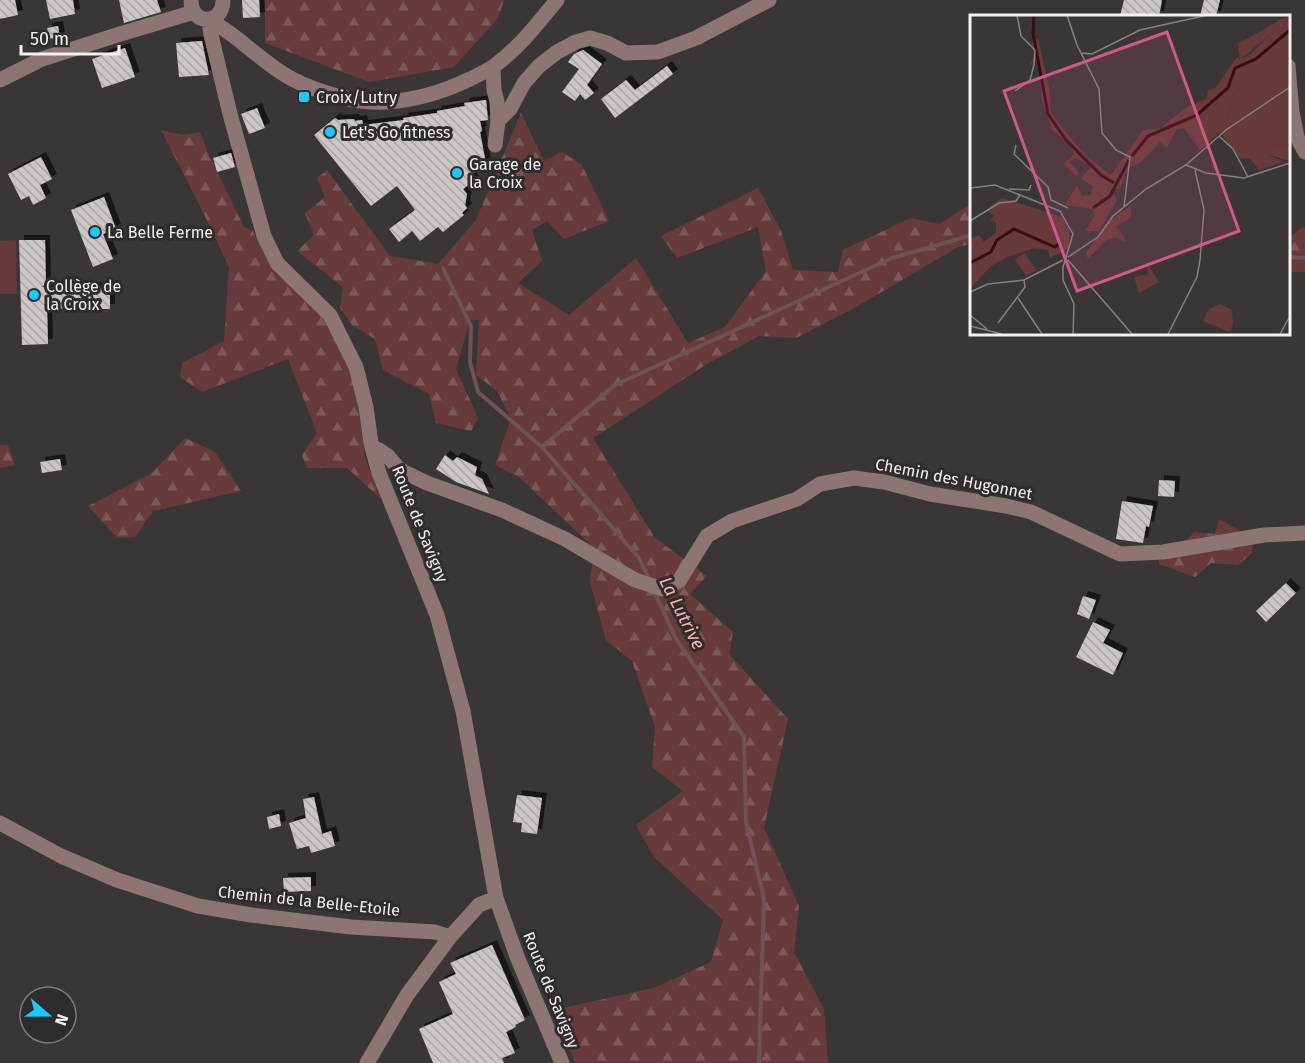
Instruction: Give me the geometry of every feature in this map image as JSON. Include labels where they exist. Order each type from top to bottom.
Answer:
[{"type":"street","points":[[209,19],[279,72],[295,81],[333,95],[386,102],[422,97],[454,87],[493,67],[525,38],[557,0]]},
{"type":"street","points":[[498,121],[510,109],[524,82],[539,66],[557,52],[576,42],[590,38],[607,43],[626,53],[658,52],[696,39],[769,0]]},
{"type":"street","points":[[0,80],[42,60],[117,34],[191,4],[201,18],[209,19],[215,18],[223,5]]},
{"type":"street","points":[[223,5],[244,44]]},
{"type":"street","name":"Route de Savigny","points":[[209,19],[230,114],[264,236],[277,262],[330,315],[356,367],[378,473],[437,615],[463,711],[496,898],[518,959],[562,1063]]},
{"type":"street","points":[[493,67],[498,121],[495,145]]},
{"type":"street","points":[[1290,89],[1297,137],[1305,152]]},
{"type":"street","name":"Chemin des Hugonnet","points":[[372,447],[388,456],[397,467],[411,476],[502,510],[565,539],[635,580],[663,589],[680,581],[707,536],[732,521],[796,499],[820,484],[854,478],[1031,512],[1120,554],[1162,552],[1264,536],[1305,533]]},
{"type":"street","name":"Chemin de la Belle-Etoile","points":[[0,823],[61,856],[117,880],[198,906],[351,927],[435,932],[450,937]]},
{"type":"street","points":[[367,1063],[406,995],[450,937],[479,905],[496,898]]},
{"type":"green space","points":[[265,0],[504,0],[498,18],[454,67],[369,82],[265,43]]},
{"type":"green space","points":[[521,113],[544,161],[562,152],[582,165],[609,221],[564,239],[547,221],[532,230],[542,261],[518,283],[569,315],[636,258],[688,343],[725,327],[766,271],[758,227],[677,258],[661,236],[758,188],[781,231],[793,270],[838,272],[843,250],[911,218],[939,224],[970,204],[970,244],[958,247],[856,307],[796,338],[759,336],[707,364],[593,438],[655,538],[707,576],[690,594],[733,632],[729,654],[788,719],[764,828],[799,906],[794,952],[824,1009],[828,1063],[575,1063],[554,1010],[654,988],[711,962],[723,920],[654,857],[636,825],[683,791],[652,767],[655,727],[632,661],[606,640],[590,582],[594,548],[519,477],[495,465],[511,418],[497,391],[476,375],[479,320],[470,320],[456,369],[478,418],[471,431],[436,423],[429,394],[383,370],[375,339],[352,325],[340,308],[343,287],[297,251],[314,235],[305,213],[325,197],[317,178],[327,170],[390,256],[438,264],[476,220]]},
{"type":"green space","points":[[161,130],[183,135],[200,132],[244,227],[253,231],[270,266],[327,319],[354,380],[366,461],[381,499],[347,468],[307,468],[302,455],[317,433],[288,359],[202,392],[180,377],[182,363],[224,341],[229,267]]},
{"type":"green space","points":[[1302,227],[1305,228],[1305,272],[1290,272],[1290,237]]},
{"type":"green space","points":[[16,240],[17,294],[0,294],[0,241]]},
{"type":"green space","points":[[185,438],[215,452],[241,491],[153,511],[135,537],[117,538],[88,506],[152,473]]},
{"type":"green space","points":[[0,445],[8,445],[15,465],[0,468]]},
{"type":"green space","points":[[1219,519],[1240,531],[1254,531],[1252,553],[1238,565],[1211,563],[1195,577],[1159,564],[1159,549],[1182,546],[1194,532],[1215,534]]},
{"type":"building","points":[[0,0],[15,0],[18,15],[0,19]]},
{"type":"building","points":[[46,0],[73,0],[75,14],[50,19]]},
{"type":"building","points":[[119,0],[157,0],[161,12],[124,23]]},
{"type":"building","points":[[242,0],[259,0],[260,17],[243,18]]},
{"type":"building","points":[[1124,0],[1162,0],[1159,15],[1120,15]]},
{"type":"building","points":[[1204,0],[1220,0],[1216,15],[1200,15]]},
{"type":"building","points":[[58,26],[60,37],[49,39],[47,28]]},
{"type":"building","points":[[202,41],[209,75],[179,77],[176,43]]},
{"type":"building","points":[[125,48],[135,77],[102,88],[92,59]]},
{"type":"building","points":[[583,50],[602,64],[587,85],[594,93],[585,100],[580,94],[575,101],[562,92],[579,69],[568,62],[574,54]]},
{"type":"building","points":[[667,66],[673,74],[615,118],[601,99],[626,80],[635,90]]},
{"type":"building","points":[[486,100],[488,120],[480,121],[482,131],[480,132],[486,164],[470,176],[474,181],[463,189],[467,194],[465,205],[467,208],[462,213],[464,215],[443,232],[438,227],[420,241],[412,231],[399,242],[389,229],[415,210],[397,186],[371,206],[314,135],[335,118],[362,120],[363,125],[404,120],[403,118],[465,106],[464,103]]},
{"type":"building","points":[[257,108],[265,128],[249,134],[241,114]]},
{"type":"building","points":[[231,153],[235,167],[217,172],[213,158]]},
{"type":"building","points":[[41,157],[52,179],[40,185],[46,198],[33,205],[29,196],[21,200],[8,174]]},
{"type":"building","name":"La Belle Ferme","points":[[104,197],[116,229],[103,234],[113,259],[93,267],[71,210]]},
{"type":"building","name":"Collège de la Croix","points":[[19,240],[45,240],[46,285],[41,287],[110,288],[110,309],[47,309],[48,344],[22,345]]},
{"type":"building","points":[[445,455],[453,461],[457,457],[477,467],[475,475],[482,479],[489,494],[456,482],[436,469]]},
{"type":"building","points":[[60,459],[62,470],[42,473],[40,462]]},
{"type":"building","points":[[1159,480],[1175,481],[1174,497],[1158,496]]},
{"type":"building","points":[[1122,501],[1153,506],[1143,543],[1116,539]]},
{"type":"building","points":[[1286,583],[1296,593],[1266,622],[1256,611]]},
{"type":"building","points":[[1083,596],[1096,600],[1089,619],[1077,614]]},
{"type":"building","points":[[1093,622],[1110,630],[1103,643],[1123,653],[1113,675],[1076,657]]},
{"type":"building","points":[[517,795],[542,798],[537,834],[521,832],[522,823],[513,822]]},
{"type":"building","points":[[314,797],[322,834],[331,831],[335,846],[311,853],[309,846],[297,849],[289,823],[306,818],[303,799]]},
{"type":"building","points":[[279,814],[281,826],[269,829],[267,817]]},
{"type":"building","points":[[311,877],[311,891],[284,892],[283,878]]},
{"type":"building","points":[[492,945],[525,1020],[506,1032],[515,1053],[502,1058],[504,1063],[433,1063],[419,1029],[453,1014],[439,982],[456,974],[450,963]]},
{"type":"waterway","points":[[542,447],[615,385],[892,258],[970,236]]},
{"type":"waterway","points":[[1290,257],[1305,258]]},
{"type":"waterway","name":"La Lutrive","points":[[443,268],[471,326],[470,362],[478,392],[542,447],[639,558],[650,581]]},
{"type":"waterway","name":"La Lutrive","points":[[654,591],[676,639],[744,737],[746,822],[764,899],[759,1063]]},
{"type":"place","name":"Croix/Lutry","points":[[304,97]]},
{"type":"place","name":"Let's Go fitness","points":[[330,132]]},
{"type":"place","name":"Garage de la Croix","points":[[457,173]]},
{"type":"place","name":"La Belle Ferme","points":[[95,232]]},
{"type":"place","name":"Collège de la Croix","points":[[34,295]]}]
